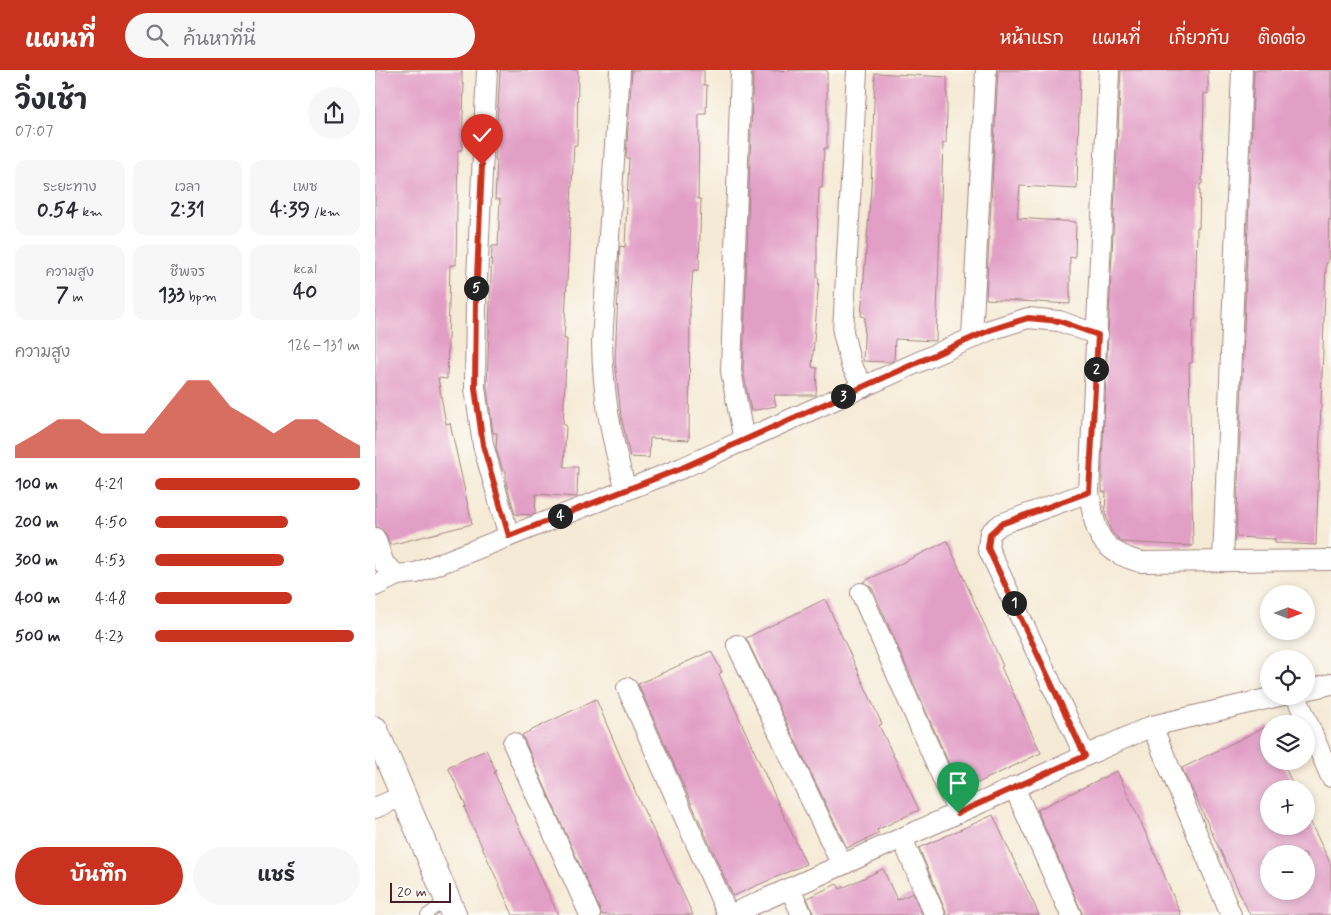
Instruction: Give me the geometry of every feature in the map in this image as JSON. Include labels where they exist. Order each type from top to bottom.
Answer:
[{"type":"street","points":[[487,70],[476,300],[475,388],[483,445],[509,536]]},
{"type":"street","points":[[620,70],[601,342],[603,384],[612,442],[626,490]]},
{"type":"street","points":[[741,70],[731,371],[744,441]]},
{"type":"street","points":[[857,70],[843,332],[851,365],[864,387]]},
{"type":"street","points":[[972,338],[986,70]]},
{"type":"street","points":[[1109,70],[1098,335],[1089,492],[1093,518],[1103,544],[1119,556],[1139,562],[1331,560]]},
{"type":"street","points":[[1223,561],[1242,70]]},
{"type":"street","points":[[385,569],[416,573],[744,441],[990,330],[1028,318],[1059,321],[1098,335]]},
{"type":"street","points":[[1085,756],[988,548],[990,534],[1001,524],[1089,492]]},
{"type":"street","points":[[375,538],[385,569],[375,586]]},
{"type":"street","points":[[861,593],[958,813]]},
{"type":"street","points":[[737,645],[842,865]]},
{"type":"street","points":[[1315,688],[1331,684]]},
{"type":"street","points":[[627,688],[729,915],[1152,726],[1260,700]]},
{"type":"street","points":[[1300,705],[1331,777]]},
{"type":"street","points":[[1152,726],[1231,915]]},
{"type":"street","points":[[376,733],[450,907]]},
{"type":"street","points":[[513,743],[591,915]]},
{"type":"street","points":[[1015,788],[1071,915]]},
{"type":"street","points":[[375,808],[403,796]]},
{"type":"street","points":[[902,838],[935,915]]},
{"type":"street","points":[[790,888],[802,915]]},
{"type":"lane","points":[[426,915],[450,907]]},
{"type":"building","points":[[375,70],[462,70],[462,84],[464,84],[462,150],[458,150],[456,265],[450,265],[447,379],[438,378],[446,424],[450,423],[472,524],[390,545],[386,534],[376,526],[375,521]]},
{"type":"building","points":[[500,70],[578,70],[577,145],[574,145],[564,339],[567,339],[563,425],[566,425],[564,467],[578,467],[577,497],[536,494],[535,513],[531,515],[515,514],[506,482],[506,471],[503,471],[496,448],[497,433],[493,433],[487,387],[492,246],[498,246],[500,199],[495,199],[497,160],[495,160]]},
{"type":"building","points":[[632,70],[704,70],[704,85],[707,85],[706,114],[699,114],[698,199],[701,199],[699,270],[693,270],[690,306],[689,440],[650,438],[649,458],[630,457],[621,416],[615,361],[620,246],[625,247],[629,158],[626,158]]},
{"type":"building","points":[[827,70],[827,148],[824,148],[822,188],[819,188],[817,278],[819,278],[812,367],[817,368],[816,395],[774,395],[776,406],[751,411],[743,370],[753,71]]},
{"type":"building","points":[[998,70],[1080,70],[1077,189],[1020,186],[1017,218],[1076,222],[1075,258],[1070,257],[1070,304],[986,299]]},
{"type":"building","points":[[1121,70],[1208,70],[1208,94],[1204,93],[1202,184],[1200,184],[1199,228],[1197,227],[1195,320],[1193,320],[1192,363],[1189,363],[1193,546],[1122,542],[1111,531],[1105,513],[1106,492],[1102,492],[1102,460]]},
{"type":"building","points":[[1254,70],[1331,70],[1331,220],[1329,219],[1328,263],[1326,263],[1316,545],[1275,543],[1275,539],[1236,537]]},
{"type":"building","points":[[875,73],[947,77],[946,143],[943,143],[936,341],[895,339],[894,360],[889,362],[863,361],[865,317],[861,316],[871,188]]},
{"type":"building","points":[[947,541],[1003,666],[1001,667],[1041,753],[961,791],[872,588],[863,582]]},
{"type":"building","points":[[825,599],[882,724],[879,725],[919,810],[877,830],[879,834],[847,848],[746,638]]},
{"type":"building","points":[[711,651],[722,672],[719,674],[806,864],[733,896],[638,684]]},
{"type":"building","points":[[596,699],[638,798],[693,915],[602,915],[522,735]]},
{"type":"building","points":[[1260,729],[1260,770],[1286,770],[1291,780],[1260,780],[1260,835],[1315,835],[1315,832],[1331,865],[1331,915],[1250,915],[1182,768]]},
{"type":"building","points":[[486,750],[558,915],[513,915],[464,807],[466,806],[448,767]]},
{"type":"building","points":[[1117,771],[1181,915],[1083,915],[1037,810]]},
{"type":"building","points":[[993,815],[1039,915],[947,915],[919,848]]},
{"type":"building","points":[[883,869],[897,900],[913,893],[922,915],[814,915],[807,898],[837,884],[840,889]]},
{"type":"route","points":[[482,165],[476,300],[475,388],[483,445],[509,536],[682,468],[990,330],[1028,318],[1059,321],[1098,335],[1089,492],[1001,524],[990,534],[988,548],[1085,756],[958,813]]}]
